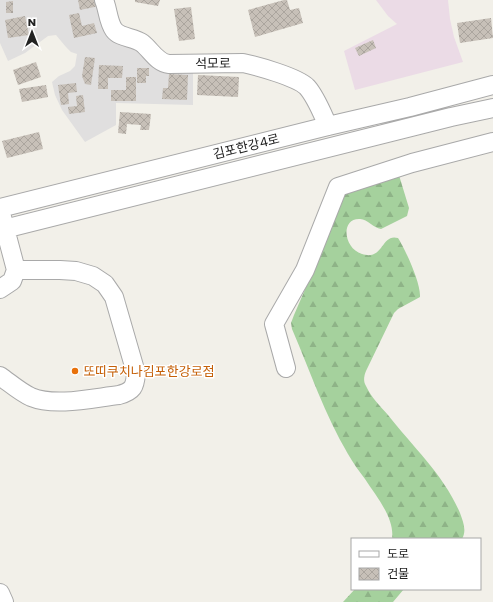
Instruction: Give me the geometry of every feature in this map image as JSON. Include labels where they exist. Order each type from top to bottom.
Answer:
[{"type":"street","name":"석모로","points":[[104,0],[113,30],[143,44],[162,62],[169,64],[243,63],[297,80],[308,88],[328,126]]},
{"type":"street","name":"김포한강4로","points":[[0,209],[493,85]]},
{"type":"street","name":"김포한강4로","points":[[3,229],[451,117],[493,108]]},
{"type":"street","points":[[286,368],[274,324],[305,270],[338,187],[412,163],[493,142]]},
{"type":"street","points":[[0,209],[3,229],[16,270],[12,281],[0,289]]},
{"type":"street","points":[[0,376],[30,396],[44,401],[119,395],[128,392],[135,383],[136,372],[114,297],[105,284],[93,276],[76,271],[16,270]]},
{"type":"street","points":[[0,593],[4,602]]},
{"type":"shaded area","points":[[0,0],[101,0],[108,30],[193,67],[193,105],[116,103],[116,125],[85,142],[62,110],[55,95],[52,82],[59,76],[70,71],[75,66],[77,54],[71,52],[56,35],[48,36],[25,53],[8,61],[0,43]]},
{"type":"shaded area","points":[[376,0],[448,0],[454,37],[463,62],[355,90],[344,51],[397,24],[388,16]]},
{"type":"green space","points":[[398,172],[409,208],[407,216],[381,229],[362,219],[353,220],[347,229],[348,241],[356,251],[369,255],[375,254],[379,251],[388,239],[398,238],[412,266],[418,283],[420,297],[398,309],[394,313],[366,371],[364,382],[373,398],[446,486],[460,513],[464,526],[462,538],[392,538],[391,523],[388,515],[352,461],[340,439],[325,408],[292,329],[291,323],[316,264],[339,189]]},
{"type":"green space","points":[[354,590],[403,590],[393,602],[343,602]]},
{"type":"building","points":[[78,0],[98,0],[99,6],[80,10]]},
{"type":"building","points":[[135,0],[160,0],[158,6],[135,2]]},
{"type":"building","points":[[287,0],[290,10],[299,8],[303,23],[255,37],[248,10]]},
{"type":"building","points":[[13,1],[13,13],[6,13],[6,2]]},
{"type":"building","points":[[191,7],[195,39],[179,41],[174,9]]},
{"type":"building","points":[[79,13],[82,26],[94,23],[97,33],[74,38],[69,15]]},
{"type":"building","points":[[25,16],[29,35],[8,38],[5,20]]},
{"type":"building","points":[[491,18],[493,38],[460,43],[457,23]]},
{"type":"building","points":[[373,40],[376,48],[359,56],[355,48]]},
{"type":"building","points":[[85,57],[95,58],[91,85],[85,84],[82,76]]},
{"type":"building","points":[[36,62],[41,77],[18,85],[13,70]]},
{"type":"building","points":[[99,65],[123,66],[122,78],[108,78],[108,89],[98,89]]},
{"type":"building","points":[[137,68],[149,68],[149,76],[146,76],[146,83],[137,83]]},
{"type":"building","points":[[169,74],[188,75],[187,100],[162,99],[163,88],[168,88]]},
{"type":"building","points":[[198,75],[239,77],[238,97],[197,95]]},
{"type":"building","points":[[126,77],[136,77],[136,101],[111,101],[111,90],[126,90]]},
{"type":"building","points":[[76,83],[77,92],[68,93],[69,104],[61,105],[58,85]]},
{"type":"building","points":[[46,85],[48,97],[22,102],[19,89]]},
{"type":"building","points":[[83,95],[85,112],[69,114],[68,107],[77,106],[76,96]]},
{"type":"building","points":[[120,112],[151,114],[149,130],[140,130],[141,125],[127,124],[126,134],[118,133]]},
{"type":"building","points":[[39,132],[43,149],[7,158],[2,141]]},
{"type":"place","name":"또띠쿠치나김포한강로점","points":[[75,371]]}]
